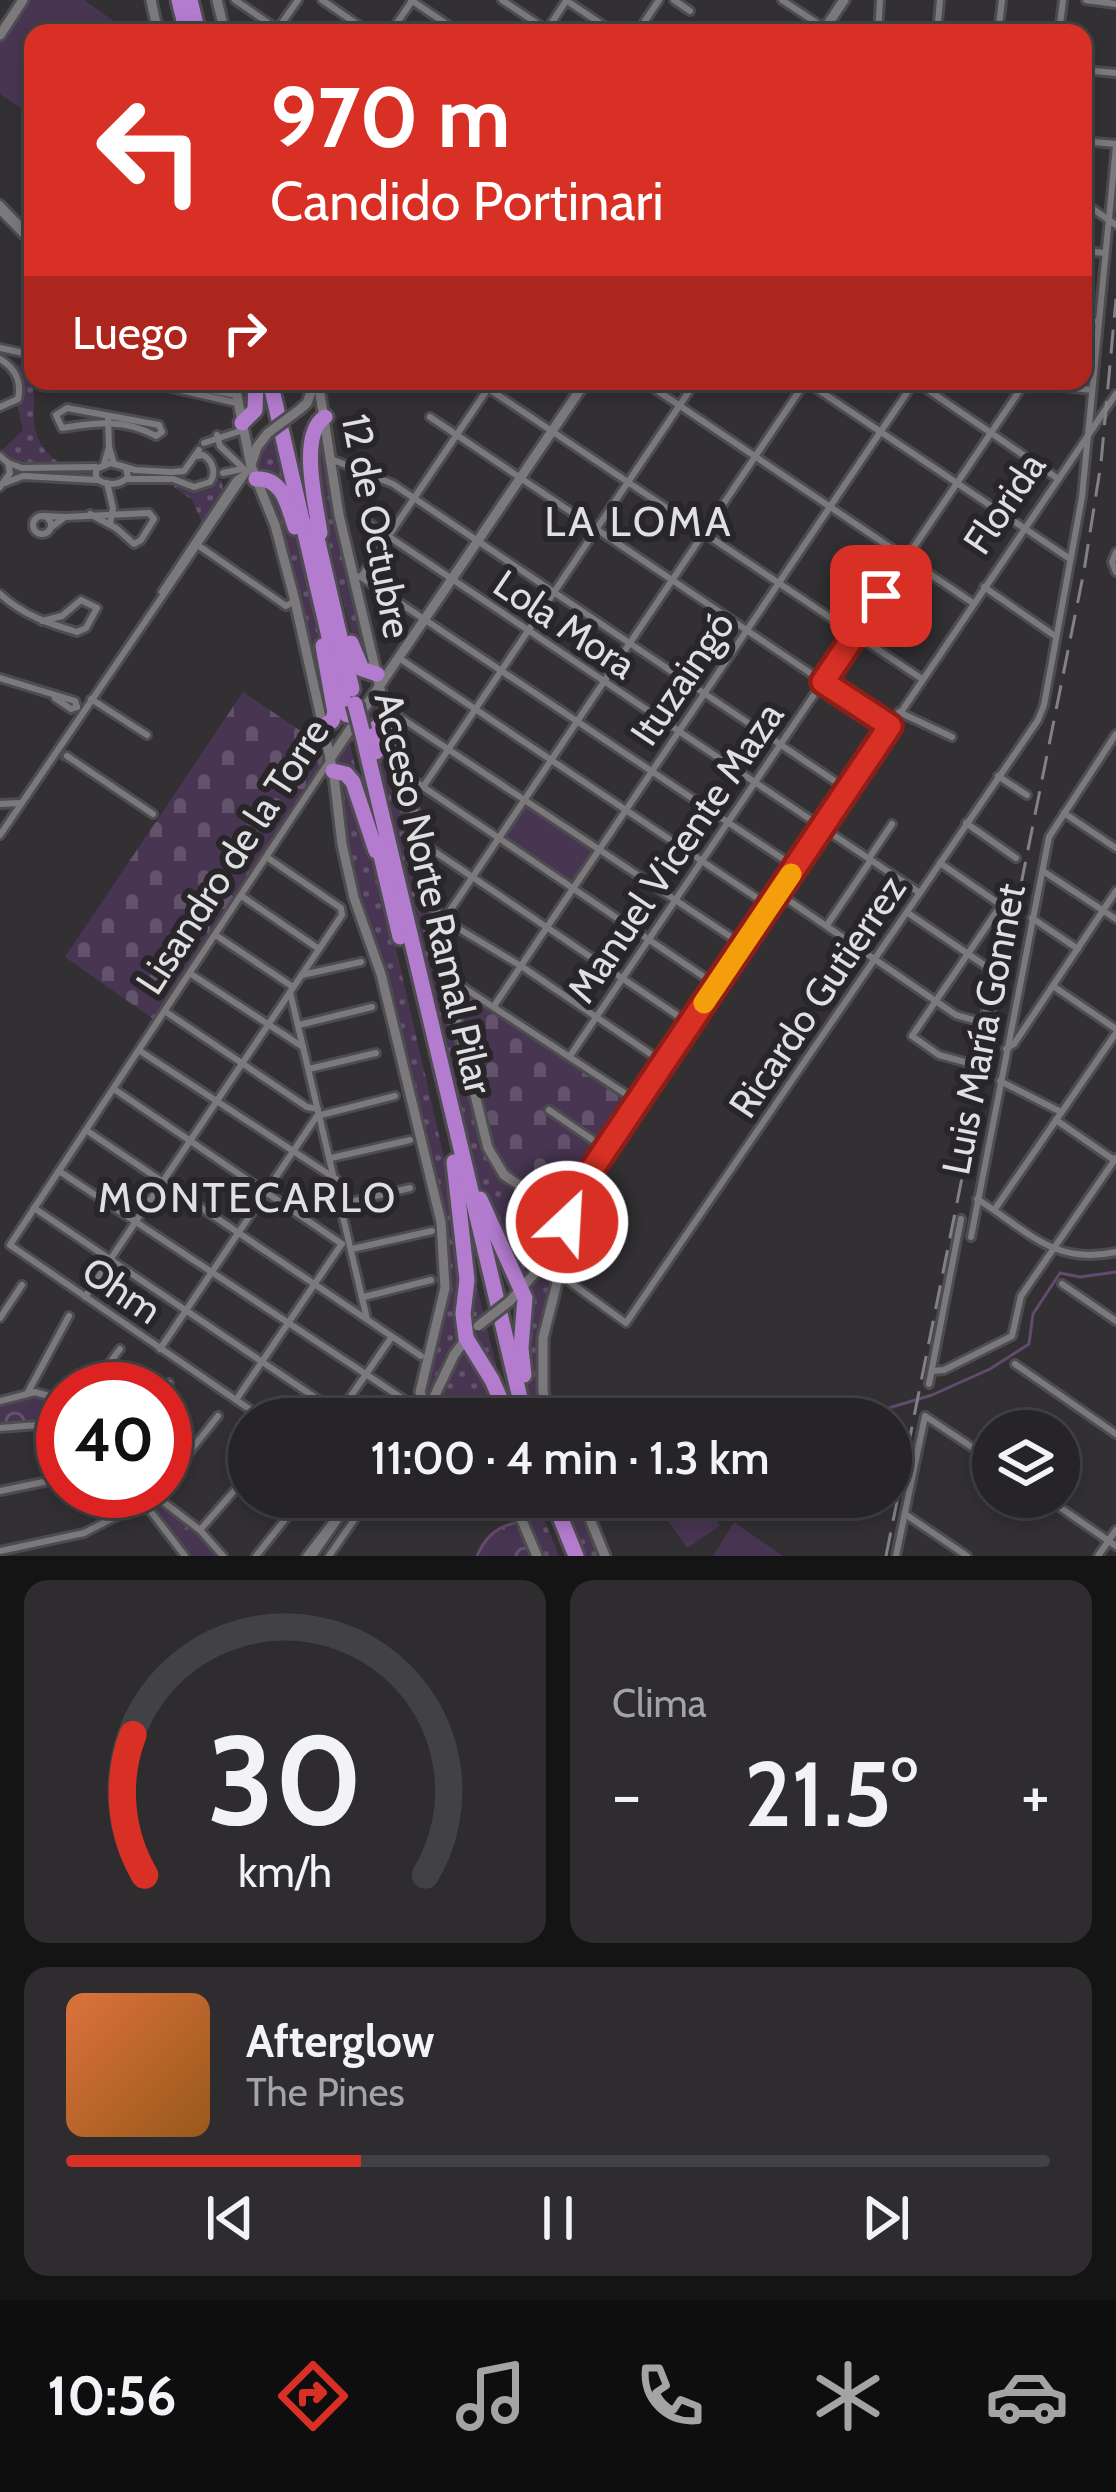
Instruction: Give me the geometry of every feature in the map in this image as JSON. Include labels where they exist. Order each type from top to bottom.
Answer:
[{"type":"highway","points":[[243,430],[256,406],[256,390]]},
{"type":"highway","name":"Acceso Norte Ramal Pilar","points":[[272,390],[318,588],[357,708]]},
{"type":"highway","name":"Acceso Norte Ramal Pilar","points":[[282,390],[357,708],[353,737],[522,1398]]},
{"type":"highway","points":[[323,410],[310,444],[325,568],[358,663],[379,680]]},
{"type":"highway","points":[[247,471],[268,478],[282,493],[318,588],[334,711],[323,732]]},
{"type":"highway","points":[[386,712],[376,726],[374,740],[392,828],[396,895]]},
{"type":"highway","points":[[331,765],[348,775],[354,785],[396,895]]},
{"type":"highway","points":[[459,1161],[527,1311],[521,1358],[526,1398]]},
{"type":"highway","points":[[459,1161],[468,1341],[501,1398]]},
{"type":"highway","name":"Acceso Norte Ramal Pilar","points":[[459,1161],[508,1398]]},
{"type":"highway","points":[[554,1518],[565,1556]]},
{"type":"highway","points":[[557,1526],[576,1556]]},
{"type":"street","points":[[0,35],[20,4],[4,0]]},
{"type":"street","points":[[235,0],[268,24]]},
{"type":"street","points":[[322,0],[357,24]]},
{"type":"street","points":[[412,0],[447,24]]},
{"type":"street","points":[[502,0],[535,24]]},
{"type":"street","points":[[567,0],[602,24]]},
{"type":"street","points":[[674,0],[690,11]]},
{"type":"street","points":[[782,0],[815,24]]},
{"type":"street","points":[[1086,0],[1116,4]]},
{"type":"street","name":"Ricardo Gutierrez","points":[[560,1275],[626,1323],[1037,721],[1045,698],[1090,430],[1116,145]]},
{"type":"street","points":[[0,208],[24,232]]},
{"type":"street","points":[[1092,252],[1105,253]]},
{"type":"street","points":[[1092,321],[1098,322]]},
{"type":"street","points":[[0,359],[14,372],[19,392],[15,401],[0,406]]},
{"type":"street","points":[[196,390],[236,399]]},
{"type":"street","points":[[235,390],[247,471]]},
{"type":"street","points":[[243,430],[253,441],[265,436],[303,406],[311,390]]},
{"type":"street","name":"12 de Octubre","points":[[318,390],[386,712],[442,918],[446,976],[490,1154],[504,1175],[562,1214]]},
{"type":"street","points":[[488,390],[357,576],[796,867]]},
{"type":"street","points":[[498,390],[922,679]]},
{"type":"street","points":[[574,390],[578,393]]},
{"type":"street","name":"Lisandro de la Torre","points":[[357,708],[400,658],[580,390]]},
{"type":"street","points":[[657,390],[973,603]]},
{"type":"street","points":[[423,787],[690,390]]},
{"type":"street","points":[[664,1063],[442,918],[800,390]]},
{"type":"street","points":[[820,390],[1070,559]]},
{"type":"street","name":"Ituzaingó","points":[[494,1006],[909,390]]},
{"type":"street","points":[[928,390],[1057,478]]},
{"type":"street","name":"Manuel Vicente Maza","points":[[569,1055],[1020,390]]},
{"type":"street","name":"Florida","points":[[438,1398],[468,1341],[537,1269],[562,1214],[1116,394]]},
{"type":"street","points":[[303,406],[323,410]]},
{"type":"street","points":[[108,418],[65,408],[55,418],[64,428],[108,418],[159,425],[162,432],[156,436],[108,418]]},
{"type":"street","points":[[430,417],[890,726]]},
{"type":"street","points":[[108,418],[114,464]]},
{"type":"street","points":[[2,486],[23,476],[107,482],[172,475],[184,471],[217,435],[243,430]]},
{"type":"street","points":[[217,435],[220,446],[247,471],[274,525],[331,765],[354,898],[381,974],[442,1228],[446,1288],[422,1398]]},
{"type":"street","points":[[0,835],[63,756],[91,699],[198,546],[265,436]]},
{"type":"street","points":[[109,447],[95,471],[107,482],[113,512],[110,524]]},
{"type":"street","points":[[199,450],[204,468],[217,475]]},
{"type":"street","points":[[0,456],[22,468],[114,464],[172,475],[198,487],[217,475],[247,471]]},
{"type":"street","points":[[332,459],[390,482],[848,790]]},
{"type":"street","points":[[2,486],[10,473],[8,464]]},
{"type":"street","points":[[126,468],[127,479]]},
{"type":"street","points":[[184,471],[185,481]]},
{"type":"street","points":[[160,597],[166,581],[247,471]]},
{"type":"street","points":[[65,517],[42,534],[34,530],[35,519],[46,516],[113,512],[149,513],[154,519],[137,544],[90,514]]},
{"type":"street","points":[[46,516],[51,528]]},
{"type":"street","name":"Lola Mora","points":[[361,518],[920,893]]},
{"type":"street","points":[[198,546],[283,604],[295,602]]},
{"type":"street","points":[[1116,552],[1112,562],[1116,572]]},
{"type":"street","points":[[984,587],[1056,637]]},
{"type":"street","points":[[0,594],[19,611],[42,620],[80,632],[98,608],[81,600],[62,616],[42,620]]},
{"type":"street","points":[[400,658],[769,906]]},
{"type":"street","points":[[0,678],[50,694]]},
{"type":"street","points":[[91,699],[147,735]]},
{"type":"street","points":[[357,708],[377,703],[743,945]]},
{"type":"street","points":[[899,712],[952,737]]},
{"type":"street","points":[[323,732],[333,742],[353,737]]},
{"type":"street","name":"Luis María Gonnet","points":[[971,1237],[1051,832],[1116,734]]},
{"type":"street","name":"Lisandro de la Torre","points":[[10,1246],[353,737]]},
{"type":"street","points":[[1107,747],[1116,753]]},
{"type":"street","points":[[63,756],[154,814]]},
{"type":"street","points":[[400,771],[716,985]]},
{"type":"street","points":[[998,776],[1027,795]]},
{"type":"street","points":[[0,807],[21,803]]},
{"type":"street","points":[[0,807],[14,814]]},
{"type":"street","points":[[1063,812],[1116,848]]},
{"type":"street","points":[[827,925],[892,824]]},
{"type":"street","points":[[966,824],[1016,858]]},
{"type":"street","points":[[425,845],[690,1024]]},
{"type":"street","points":[[85,1298],[343,912],[268,858]]},
{"type":"street","points":[[907,912],[967,953],[993,972],[976,1065],[939,1055],[912,1036],[967,953],[999,908],[940,863]]},
{"type":"street","points":[[1042,871],[1116,919]]},
{"type":"street","points":[[1006,1049],[1014,1044],[1116,891]]},
{"type":"street","points":[[778,893],[956,1015],[984,1023]]},
{"type":"street","points":[[243,897],[319,950]]},
{"type":"street","points":[[1032,918],[1078,949]]},
{"type":"street","points":[[217,936],[292,990],[367,1319]]},
{"type":"street","points":[[302,975],[362,962]]},
{"type":"street","points":[[191,974],[304,1047]]},
{"type":"street","points":[[446,976],[638,1102]]},
{"type":"street","points":[[994,1210],[1116,1031],[1053,986]]},
{"type":"street","points":[[299,1025],[372,1007]]},
{"type":"street","points":[[166,1012],[319,1112],[395,1096]]},
{"type":"street","points":[[140,1051],[336,1179]]},
{"type":"street","points":[[309,1069],[376,1053]]},
{"type":"street","points":[[932,1371],[944,1370],[1014,1333],[1019,1299],[1115,1159],[1000,1081]]},
{"type":"street","points":[[113,1089],[348,1245]]},
{"type":"street","points":[[549,1110],[606,1149]]},
{"type":"street","points":[[160,1349],[319,1112]]},
{"type":"street","points":[[86,1130],[421,1356]]},
{"type":"street","points":[[331,1158],[410,1140]]},
{"type":"street","points":[[59,1171],[399,1398]]},
{"type":"street","points":[[528,1193],[543,1171]]},
{"type":"street","points":[[341,1204],[410,1188]]},
{"type":"street","points":[[977,1199],[1052,1250],[1087,1257],[1116,1252]]},
{"type":"street","points":[[34,1208],[313,1398]]},
{"type":"street","points":[[545,1398],[543,1338],[571,1234],[562,1214]]},
{"type":"street","points":[[929,1384],[961,1219]]},
{"type":"street","points":[[237,1398],[348,1245],[432,1231]]},
{"type":"street","name":"Ohm","points":[[10,1246],[233,1398]]},
{"type":"street","points":[[364,1297],[431,1280]]},
{"type":"street","points":[[1062,1284],[1116,1322]]},
{"type":"street","points":[[0,1318],[22,1285]]},
{"type":"street","points":[[28,1392],[69,1316]]},
{"type":"street","points":[[351,1398],[392,1337]]},
{"type":"street","points":[[110,1362],[120,1348]]},
{"type":"street","points":[[1015,1364],[1116,1434]]},
{"type":"street","points":[[2,1396],[36,1394]]},
{"type":"street","points":[[192,1449],[218,1416]]},
{"type":"street","points":[[912,1481],[926,1416],[972,1447]]},
{"type":"street","points":[[0,1428],[36,1425]]},
{"type":"street","points":[[0,1491],[36,1484]]},
{"type":"street","points":[[200,1531],[228,1498]]},
{"type":"street","points":[[0,1551],[84,1533],[113,1518]]},
{"type":"street","points":[[154,1518],[185,1556]]},
{"type":"street","points":[[185,1518],[223,1556]]},
{"type":"street","points":[[256,1556],[286,1518]]},
{"type":"street","points":[[309,1556],[337,1518]]},
{"type":"street","points":[[329,1556],[354,1518]]},
{"type":"street","points":[[519,1518],[537,1556]]},
{"type":"street","points":[[590,1518],[605,1556]]},
{"type":"street","points":[[896,1556],[904,1518]]},
{"type":"street","points":[[911,1518],[967,1556]]},
{"type":"street","points":[[1075,1518],[1112,1544]]},
{"type":"street","points":[[1098,1556],[1112,1544],[1116,1530]]},
{"type":"street","points":[[166,1556],[178,1548]]},
{"type":"green space","points":[[25,0],[84,0],[118,24],[24,24],[24,111],[0,94],[0,39]]},
{"type":"green space","points":[[1,358],[24,369],[24,390],[34,390],[37,436],[46,451],[65,466],[22,464],[0,452],[23,430],[17,404],[20,384]]},
{"type":"green space","points":[[323,424],[372,665],[359,661],[325,533],[313,454]]},
{"type":"green space","points":[[277,430],[292,512],[259,474],[256,454]]},
{"type":"green space","points":[[216,478],[222,481],[223,491],[202,522],[192,500],[174,487],[174,480],[207,486]]},
{"type":"green space","points":[[266,481],[288,513],[306,571],[333,711],[326,722],[262,482]]},
{"type":"green space","points":[[243,692],[319,743],[325,758],[156,1021],[65,957]]},
{"type":"green space","points":[[375,704],[382,710],[373,732],[364,726],[350,745],[367,817],[334,757]]},
{"type":"green space","points":[[383,723],[421,836],[444,977],[505,1179],[556,1214],[528,1277],[521,1276],[475,1179],[409,907],[376,742]]},
{"type":"green space","points":[[343,774],[359,806],[381,884],[459,1222],[461,1337],[429,1398],[422,1398],[448,1295],[444,1226],[343,840],[338,776]]},
{"type":"green space","points":[[525,801],[596,850],[572,886],[501,837]]},
{"type":"green space","points":[[452,983],[630,1102],[560,1208],[513,1177],[493,1152]]},
{"type":"green space","points":[[559,1226],[567,1227],[544,1317],[547,1398],[530,1398],[524,1363],[527,1288]]},
{"type":"green space","points":[[466,1242],[504,1398],[472,1336],[481,1328],[478,1321],[470,1324]]},
{"type":"green space","points":[[463,1350],[468,1352],[494,1398],[439,1398]]},
{"type":"green space","points":[[27,1393],[36,1395],[36,1423],[0,1426],[0,1403]]},
{"type":"green space","points":[[159,1518],[182,1518],[221,1556],[189,1556]]},
{"type":"green space","points":[[523,1518],[544,1518],[559,1556],[540,1556]]},
{"type":"green space","points":[[565,1518],[588,1518],[603,1556],[582,1556]]},
{"type":"green space","points":[[666,1518],[715,1518],[720,1526],[687,1548]]},
{"type":"green space","points":[[521,1522],[537,1556],[477,1556],[494,1530]]},
{"type":"green space","points":[[734,1522],[783,1556],[713,1556]]},
{"type":"waterway","points":[[912,1401],[990,1369],[1029,1344],[1033,1314],[1060,1273],[1080,1277],[1116,1272]]},
{"type":"waterway","points":[[477,1556],[499,1529],[534,1518]]},
{"type":"tunnel","points":[[61,757],[65,759]]},
{"type":"railway","points":[[886,1556],[1084,571],[1101,463],[1116,299]]},
{"type":"slow traffic","points":[[704,1003],[791,874]]},
{"type":"district","name":"LA LOMA","points":[[639,521]]},
{"type":"district","name":"MONTECARLO","points":[[248,1197]]},
{"type":"route","points":[[567,1222],[562,1214],[890,726],[823,682],[881,596]]}]
